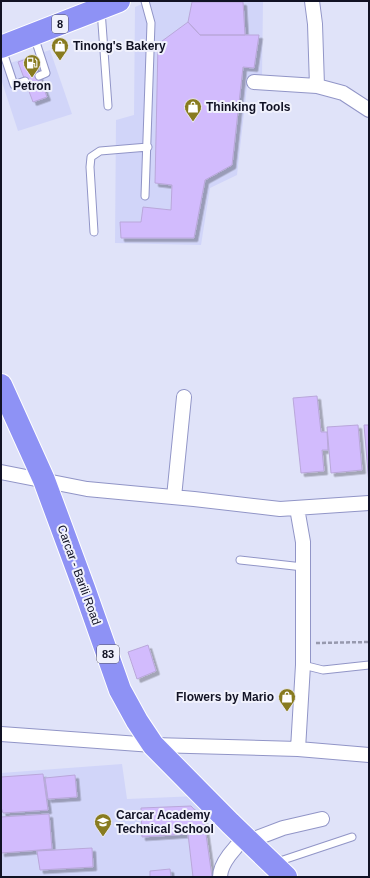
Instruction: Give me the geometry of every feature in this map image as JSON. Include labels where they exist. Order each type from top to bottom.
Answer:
[{"type":"highway","name":"8","points":[[1,47],[110,5]]},
{"type":"highway","name":"Carcar - Barili Road","points":[[1,385],[44,480],[120,690],[137,721],[153,746],[280,870]]},
{"type":"street","points":[[312,1],[315,24],[317,86]]},
{"type":"street","points":[[254,82],[317,86],[343,93],[369,110]]},
{"type":"street","points":[[174,497],[184,396]]},
{"type":"street","points":[[1,472],[87,489],[280,509],[369,503]]},
{"type":"street","points":[[298,508],[303,542],[304,665],[298,749]]},
{"type":"street","points":[[1,734],[153,746],[298,749],[369,755]]},
{"type":"street","points":[[220,877],[220,873],[228,856],[235,847],[247,839],[283,828],[322,819]]},
{"type":"lane","points":[[145,1],[151,23],[146,196]]},
{"type":"lane","points":[[108,106],[110,5]]},
{"type":"lane","points":[[33,34],[46,74],[39,76]]},
{"type":"lane","points":[[1,47],[14,85],[25,81]]},
{"type":"lane","points":[[94,232],[90,167],[91,157],[100,151],[148,147]]},
{"type":"lane","points":[[240,560],[303,567]]},
{"type":"lane","points":[[304,665],[324,670],[369,665]]},
{"type":"lane","points":[[280,870],[352,837]]},
{"type":"path","points":[[303,643],[369,642]]},
{"type":"shaded area","points":[[149,1],[263,1],[262,78],[248,78],[237,175],[210,188],[201,245],[115,243],[116,120],[134,115],[135,7]]},
{"type":"shaded area","points":[[50,50],[72,114],[18,131],[1,79],[1,66]]},
{"type":"shaded area","name":"Carcar Academy Technical School","points":[[122,764],[127,799],[198,796],[210,877],[1,877],[1,773]]},
{"type":"building","points":[[192,2],[243,2],[245,35],[200,35],[188,22]]},
{"type":"building","points":[[188,22],[200,35],[259,35],[254,68],[243,67],[232,165],[205,180],[194,238],[121,238],[120,222],[141,222],[143,207],[171,210],[172,185],[155,183],[158,44]]},
{"type":"building","name":"Petron","points":[[32,57],[47,97],[33,102],[18,62]]},
{"type":"building","points":[[317,396],[321,432],[327,432],[328,450],[322,450],[324,471],[301,473],[293,398]]},
{"type":"building","points":[[358,425],[362,470],[331,473],[327,427]]},
{"type":"building","points":[[364,425],[369,425],[369,484]]},
{"type":"building","points":[[148,645],[156,671],[137,679],[128,652]]},
{"type":"building","points":[[43,774],[48,810],[3,813],[1,807],[1,777]]},
{"type":"building","points":[[75,775],[77,797],[48,799],[45,778]]},
{"type":"building","points":[[191,806],[204,820],[212,877],[193,877],[188,834],[142,837],[141,808]]},
{"type":"building","points":[[49,814],[52,849],[1,853],[1,817]]},
{"type":"building","points":[[92,848],[93,867],[40,870],[37,851]]},
{"type":"building","points":[[170,869],[171,877],[150,877],[150,871]]},
{"type":"place","name":"Tinong's Bakery","points":[[60,61]]},
{"type":"place","name":"Petron","points":[[32,78]]},
{"type":"place","name":"Thinking Tools","points":[[193,122]]},
{"type":"place","name":"Flowers by Mario","points":[[287,712]]},
{"type":"place","name":"Carcar Academy Technical School","points":[[103,837]]}]
